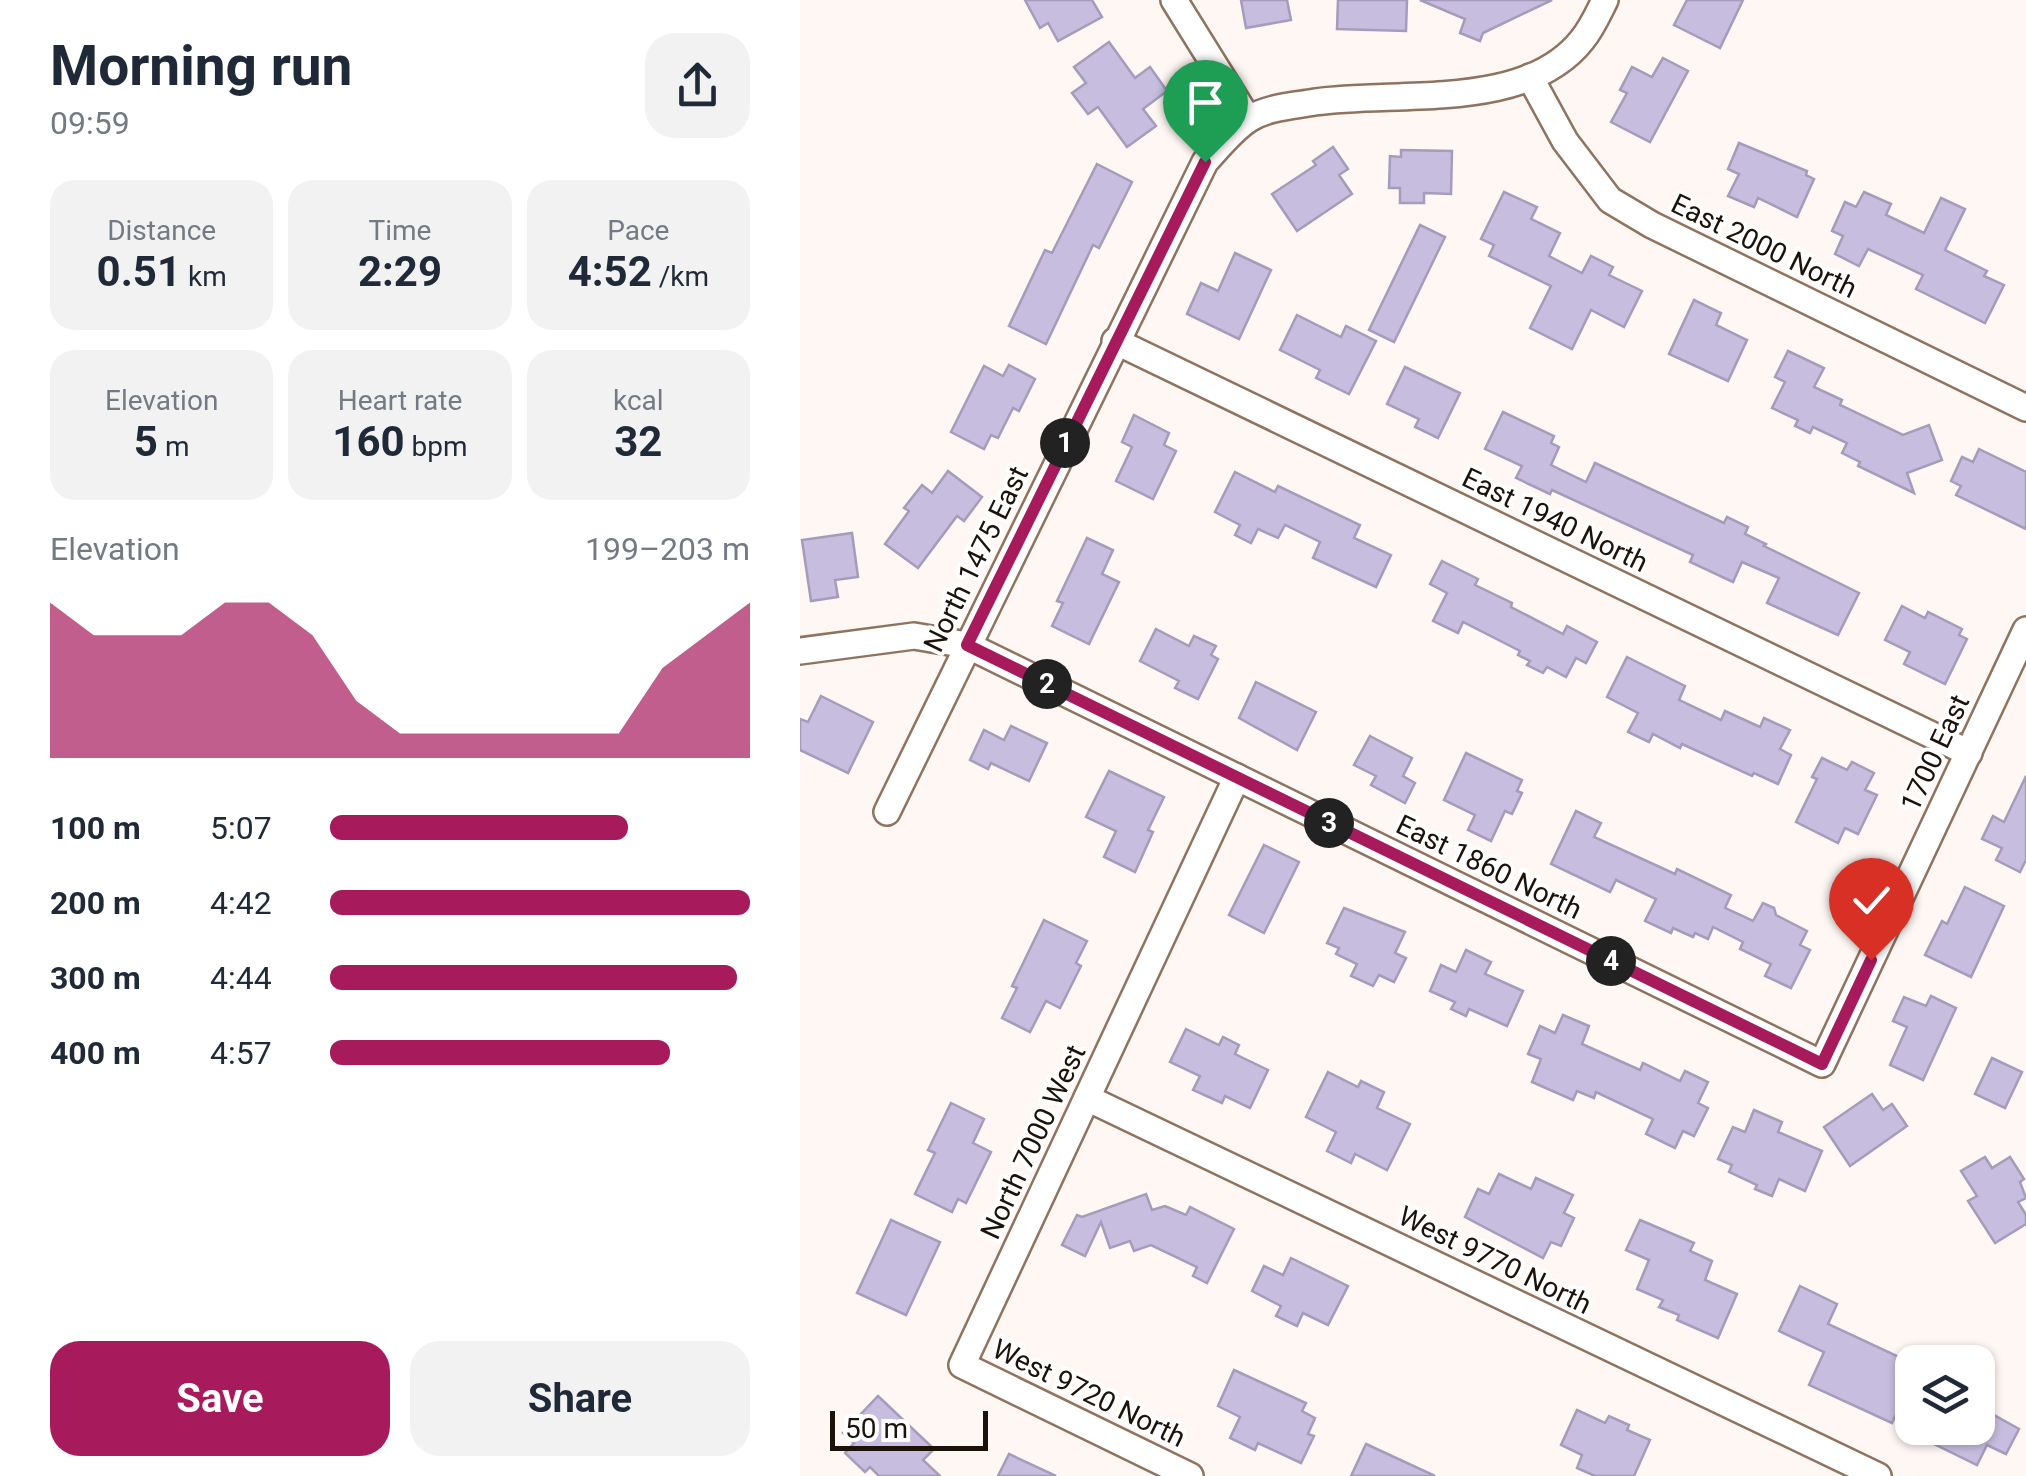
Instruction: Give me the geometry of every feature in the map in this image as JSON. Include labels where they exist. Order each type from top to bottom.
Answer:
[{"type":"street","points":[[1174,0],[1248,119]]},
{"type":"street","name":"North 1475 East","points":[[888,812],[1205,162],[1248,119],[1274,108],[1329,100],[1493,90],[1530,77],[1558,62],[1581,41],[1604,0]]},
{"type":"street","name":"East 2000 North","points":[[1530,77],[1565,141],[1610,200],[1652,225],[2026,408]]},
{"type":"street","name":"East 1940 North","points":[[1115,341],[1968,753]]},
{"type":"street","name":"1700 East","points":[[1822,1064],[2026,630]]},
{"type":"street","name":"East 1860 North","points":[[800,651],[914,636],[967,645],[1822,1064]]},
{"type":"street","name":"North 7000 West","points":[[962,1364],[1237,777]]},
{"type":"street","name":"West 9770 North","points":[[1087,1098],[1878,1476]]},
{"type":"street","name":"West 9720 North","points":[[962,1364],[1190,1476]]},
{"type":"building","points":[[1025,0],[1092,0],[1102,17],[1058,41],[1048,23],[1040,28]]},
{"type":"building","points":[[1241,0],[1287,0],[1291,20],[1246,28]]},
{"type":"building","points":[[1338,0],[1407,0],[1406,31],[1337,29]]},
{"type":"building","points":[[1420,0],[1552,0],[1483,33],[1480,41],[1460,33],[1465,19]]},
{"type":"building","points":[[1687,0],[1743,0],[1720,48],[1674,25]]},
{"type":"building","points":[[1109,42],[1135,78],[1150,67],[1167,91],[1143,109],[1156,126],[1127,147],[1098,107],[1088,114],[1072,93],[1086,83],[1074,67]]},
{"type":"building","points":[[1663,58],[1688,71],[1650,142],[1611,122],[1627,93],[1620,90],[1632,67],[1652,77]]},
{"type":"building","points":[[1739,143],[1807,171],[1806,175],[1814,179],[1797,217],[1758,198],[1754,207],[1728,196],[1739,174],[1728,169]]},
{"type":"building","points":[[1333,147],[1348,169],[1339,175],[1352,194],[1297,231],[1272,194],[1316,165],[1313,161]]},
{"type":"building","points":[[1401,150],[1452,151],[1451,194],[1424,193],[1424,203],[1400,203],[1400,188],[1389,188],[1390,156],[1401,157]]},
{"type":"building","points":[[1097,164],[1132,182],[1099,248],[1093,245],[1046,344],[1009,326],[1045,250],[1052,253]]},
{"type":"building","points":[[1504,192],[1537,207],[1531,219],[1560,233],[1549,256],[1582,273],[1591,256],[1613,267],[1609,275],[1642,291],[1624,327],[1591,310],[1572,349],[1530,328],[1551,286],[1489,256],[1494,245],[1481,239]]},
{"type":"building","points":[[1864,192],[1891,204],[1886,215],[1924,233],[1941,198],[1965,209],[1945,250],[1987,271],[1984,276],[2004,285],[1985,323],[1916,289],[1923,275],[1868,249],[1859,266],[1835,254],[1843,236],[1832,231],[1845,202],[1856,207]]},
{"type":"building","points":[[1420,225],[1445,237],[1394,342],[1369,330]]},
{"type":"building","points":[[1235,253],[1271,270],[1239,339],[1187,314],[1201,283],[1218,291]]},
{"type":"building","points":[[1694,300],[1721,313],[1716,325],[1747,340],[1728,381],[1669,354]]},
{"type":"building","points":[[1297,315],[1341,337],[1346,326],[1376,341],[1349,394],[1316,378],[1320,370],[1280,350]]},
{"type":"building","points":[[1788,351],[1824,368],[1814,387],[1842,400],[1840,405],[1903,435],[1929,425],[1942,460],[1907,473],[1914,493],[1858,466],[1860,462],[1842,453],[1847,443],[1813,427],[1810,433],[1795,426],[1798,420],[1772,408],[1785,382],[1775,377]]},
{"type":"building","points":[[1009,365],[1035,379],[1019,411],[1013,408],[998,438],[991,435],[984,449],[951,432],[984,366],[1003,376]]},
{"type":"building","points":[[1405,367],[1460,393],[1438,438],[1415,427],[1419,419],[1387,404]]},
{"type":"building","points":[[1503,412],[1554,436],[1551,443],[1559,447],[1551,465],[1586,482],[1595,463],[1724,523],[1727,517],[1748,527],[1745,534],[1764,546],[1859,593],[1838,635],[1767,603],[1779,578],[1742,562],[1733,582],[1690,562],[1693,555],[1552,490],[1550,494],[1516,478],[1522,466],[1485,449]]},
{"type":"building","points":[[1134,415],[1169,433],[1164,445],[1176,451],[1153,499],[1116,481],[1132,447],[1122,442]]},
{"type":"building","points":[[1979,449],[2026,472],[2026,529],[1956,495],[1961,486],[1951,481],[1962,457],[1973,462]]},
{"type":"building","points":[[948,471],[982,497],[964,521],[957,516],[918,568],[885,544],[909,511],[904,508],[922,485],[932,493]]},
{"type":"building","points":[[1235,472],[1275,492],[1278,486],[1360,525],[1354,538],[1391,555],[1376,587],[1313,558],[1320,542],[1285,525],[1278,538],[1258,529],[1251,543],[1235,535],[1240,525],[1215,512]]},
{"type":"building","points":[[852,533],[858,577],[835,580],[838,597],[811,601],[802,540]]},
{"type":"building","points":[[1087,538],[1113,550],[1102,574],[1119,582],[1089,644],[1052,626],[1063,603],[1057,601]]},
{"type":"building","points":[[1442,561],[1478,579],[1475,585],[1512,603],[1511,607],[1563,634],[1567,626],[1597,642],[1586,663],[1576,658],[1566,677],[1547,667],[1543,673],[1527,665],[1530,661],[1518,655],[1520,651],[1463,622],[1458,633],[1433,621],[1447,593],[1430,584]]},
{"type":"building","points":[[1902,606],[1925,618],[1928,612],[1962,629],[1959,635],[1967,639],[1945,684],[1904,664],[1910,652],[1885,640]]},
{"type":"building","points":[[1156,629],[1189,646],[1194,636],[1216,646],[1211,655],[1218,659],[1198,699],[1175,688],[1179,681],[1140,661]]},
{"type":"building","points":[[1627,657],[1685,686],[1679,700],[1721,720],[1725,711],[1760,727],[1764,718],[1790,730],[1780,749],[1791,755],[1778,784],[1682,744],[1680,748],[1653,734],[1649,742],[1628,732],[1638,713],[1607,697]]},
{"type":"building","points":[[1256,682],[1316,712],[1297,750],[1239,718]]},
{"type":"building","points":[[821,696],[873,722],[848,773],[800,750],[800,719],[808,722]]},
{"type":"building","points":[[1011,726],[1047,743],[1029,781],[991,763],[988,769],[970,760],[984,730],[1004,740]]},
{"type":"building","points":[[1370,736],[1412,758],[1403,776],[1415,783],[1405,803],[1371,785],[1376,776],[1354,765]]},
{"type":"building","points":[[1466,753],[1522,780],[1517,791],[1522,793],[1512,814],[1505,811],[1491,841],[1468,830],[1475,815],[1444,800]]},
{"type":"building","points":[[1822,758],[1847,770],[1852,762],[1874,773],[1865,790],[1877,795],[1858,834],[1845,828],[1838,843],[1796,822],[1817,779],[1812,777]]},
{"type":"building","points":[[1109,771],[1164,797],[1148,830],[1153,832],[1135,872],[1104,857],[1116,831],[1086,817]]},
{"type":"building","points":[[2026,776],[2026,860],[2020,872],[1996,860],[2002,848],[1982,839],[1993,816],[2004,822]]},
{"type":"building","points":[[1576,811],[1601,823],[1594,837],[1731,895],[1725,908],[1753,921],[1763,903],[1774,908],[1776,915],[1807,931],[1800,945],[1810,950],[1791,988],[1765,976],[1771,964],[1740,949],[1743,942],[1713,927],[1708,939],[1673,928],[1671,933],[1645,921],[1656,899],[1616,880],[1610,892],[1551,864]]},
{"type":"building","points":[[1264,845],[1299,862],[1264,933],[1229,915]]},
{"type":"building","points":[[1965,887],[2004,906],[1971,977],[1925,955],[1942,921],[1947,924]]},
{"type":"building","points":[[1344,908],[1405,932],[1395,953],[1406,958],[1394,982],[1379,975],[1373,986],[1351,976],[1357,964],[1336,954],[1339,948],[1327,943]]},
{"type":"building","points":[[1044,920],[1087,941],[1076,963],[1081,966],[1060,1008],[1046,1001],[1030,1032],[1002,1018],[1017,988],[1012,986]]},
{"type":"building","points":[[1466,950],[1491,962],[1485,974],[1523,991],[1507,1026],[1469,1009],[1466,1016],[1451,1009],[1455,1002],[1430,991],[1441,965],[1456,972]]},
{"type":"building","points":[[1931,996],[1956,1008],[1923,1080],[1890,1065],[1907,1027],[1893,1021],[1904,997],[1926,1006]]},
{"type":"building","points":[[1563,1015],[1589,1026],[1582,1044],[1640,1070],[1643,1063],[1680,1081],[1685,1071],[1708,1082],[1698,1103],[1708,1108],[1694,1136],[1683,1131],[1675,1148],[1646,1134],[1653,1119],[1596,1092],[1594,1098],[1577,1091],[1573,1100],[1532,1082],[1541,1059],[1528,1054],[1540,1026],[1555,1033]]},
{"type":"building","points":[[1186,1029],[1219,1045],[1223,1037],[1239,1045],[1235,1054],[1268,1070],[1250,1108],[1225,1096],[1222,1103],[1193,1090],[1200,1076],[1170,1062]]},
{"type":"building","points":[[1992,1058],[2022,1072],[2005,1108],[1975,1094]]},
{"type":"building","points":[[1328,1072],[1358,1087],[1361,1081],[1384,1092],[1377,1108],[1410,1124],[1387,1170],[1355,1154],[1351,1163],[1327,1151],[1336,1132],[1306,1117]]},
{"type":"building","points":[[1872,1094],[1883,1110],[1892,1104],[1907,1126],[1850,1166],[1824,1127]]},
{"type":"building","points":[[951,1103],[984,1119],[973,1143],[991,1152],[966,1203],[958,1199],[952,1212],[915,1194],[935,1153],[928,1150]]},
{"type":"building","points":[[1754,1110],[1782,1122],[1778,1132],[1822,1151],[1805,1191],[1779,1179],[1772,1196],[1729,1172],[1732,1165],[1718,1159],[1733,1127],[1745,1132]]},
{"type":"building","points":[[1985,1157],[1992,1168],[2010,1157],[2024,1179],[2020,1182],[2026,1198],[2018,1202],[2026,1215],[2026,1224],[1995,1243],[1968,1201],[1977,1196],[1961,1171]]},
{"type":"building","points":[[1499,1174],[1531,1189],[1536,1178],[1573,1195],[1564,1213],[1574,1218],[1561,1246],[1551,1242],[1543,1258],[1465,1217],[1478,1189],[1489,1194]]},
{"type":"building","points":[[1146,1194],[1152,1210],[1165,1206],[1186,1215],[1190,1207],[1234,1229],[1207,1283],[1193,1276],[1197,1267],[1151,1245],[1134,1251],[1130,1241],[1110,1248],[1101,1222],[1085,1256],[1062,1245],[1077,1215],[1082,1217]]},
{"type":"building","points":[[891,1220],[940,1242],[906,1315],[857,1293]]},
{"type":"building","points":[[1640,1220],[1694,1243],[1690,1251],[1712,1261],[1705,1280],[1737,1294],[1718,1338],[1677,1320],[1679,1315],[1659,1307],[1663,1300],[1637,1289],[1649,1260],[1626,1250]]},
{"type":"building","points":[[1291,1258],[1348,1286],[1328,1325],[1303,1313],[1297,1326],[1276,1316],[1281,1306],[1252,1291],[1264,1266],[1283,1275]]},
{"type":"building","points":[[1800,1286],[1837,1304],[1828,1324],[1895,1355],[1892,1423],[1809,1385],[1824,1352],[1779,1331]]},
{"type":"building","points":[[1234,1370],[1306,1403],[1302,1411],[1315,1418],[1308,1434],[1314,1436],[1301,1463],[1258,1443],[1255,1450],[1230,1438],[1240,1417],[1218,1406]]},
{"type":"building","points":[[878,1396],[934,1449],[923,1460],[940,1476],[879,1476],[870,1467],[865,1472],[845,1453],[854,1443],[843,1433]]},
{"type":"building","points":[[1577,1410],[1605,1423],[1609,1416],[1650,1440],[1634,1476],[1595,1476],[1577,1468],[1582,1455],[1561,1445]]},
{"type":"building","points":[[1995,1416],[2019,1429],[2006,1454],[1987,1445],[1995,1445]]},
{"type":"building","points":[[1366,1444],[1435,1476],[1351,1476]]},
{"type":"building","points":[[1936,1445],[1987,1445],[1977,1465]]},
{"type":"building","points":[[1009,1454],[1056,1476],[998,1476]]},
{"type":"route","points":[[1205,162],[967,645],[1822,1064],[1871,960]]}]
